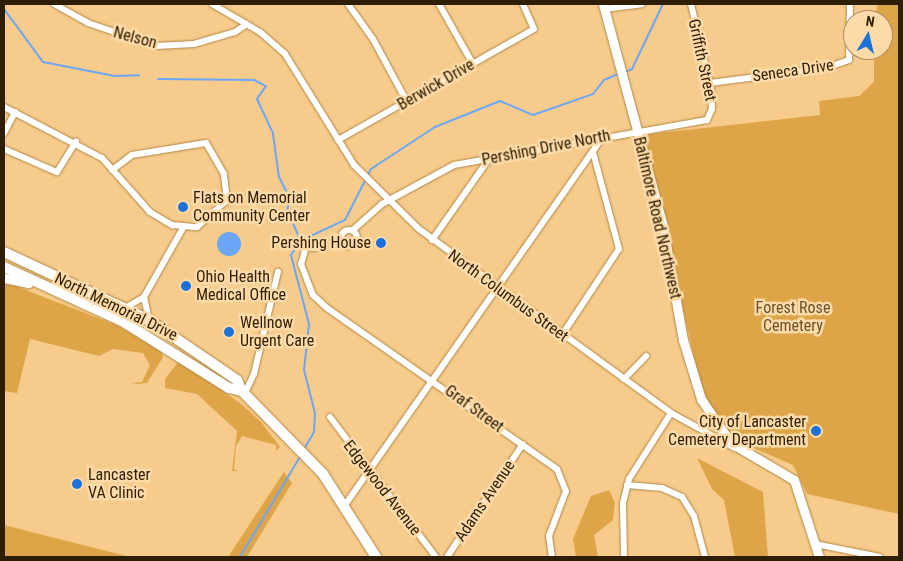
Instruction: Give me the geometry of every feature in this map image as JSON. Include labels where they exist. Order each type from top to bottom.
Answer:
[{"type":"main road","name":"Baltimore Road Northwest","points":[[604,6],[637,131],[697,388],[710,418],[739,449]]},
{"type":"main road","name":"North Memorial Drive","points":[[4,252],[149,320],[222,367],[237,380],[243,392],[296,442],[314,463],[344,505],[376,557]]},
{"type":"main road","name":"North Memorial Drive","points":[[4,267],[122,321],[229,388],[243,392]]},
{"type":"main road","points":[[4,278],[75,300]]},
{"type":"main road","name":"North Columbus Street","points":[[739,449],[782,469],[794,480],[819,557]]},
{"type":"street","name":"Nelson","points":[[54,4],[88,23],[156,46],[194,44],[235,32],[247,24]]},
{"type":"street","name":"North Columbus Street","points":[[212,4],[247,24],[290,60],[338,140],[364,178],[432,240],[671,413],[739,449]]},
{"type":"street","points":[[348,4],[407,102]]},
{"type":"street","points":[[439,4],[473,64]]},
{"type":"street","name":"Berwick Drive","points":[[338,140],[534,29],[523,4]]},
{"type":"street","points":[[604,6],[642,4]]},
{"type":"street","name":"Griffith Street","points":[[691,4],[710,83],[711,117]]},
{"type":"street","name":"Seneca Drive","points":[[710,83],[826,68],[849,60],[850,4]]},
{"type":"street","points":[[4,107],[76,141],[112,170],[150,212],[183,228],[204,223],[227,200],[224,174],[210,144],[132,155],[112,170]]},
{"type":"street","points":[[4,133],[15,112]]},
{"type":"street","name":"Pershing Drive North","points":[[353,230],[388,200],[454,165],[711,117]]},
{"type":"street","points":[[344,505],[604,137]]},
{"type":"street","points":[[4,149],[57,172],[76,141]]},
{"type":"street","points":[[562,335],[620,249],[593,152]]},
{"type":"street","points":[[432,240],[489,159]]},
{"type":"street","points":[[125,308],[144,297],[183,228]]},
{"type":"street","name":"Graf Street","points":[[316,248],[308,245],[300,258],[313,295],[551,463],[565,483],[564,499],[549,536],[552,557]]},
{"type":"street","points":[[243,392],[254,374],[278,272]]},
{"type":"street","points":[[144,297],[149,320]]},
{"type":"street","points":[[624,379],[646,356]]},
{"type":"street","points":[[624,557],[627,485],[671,413]]},
{"type":"street","name":"Edgewood Avenue","points":[[330,417],[369,472],[436,557]]},
{"type":"street","name":"Adams Avenue","points":[[447,557],[523,444]]},
{"type":"street","points":[[627,485],[662,488],[682,497],[694,516],[705,557]]},
{"type":"street","points":[[815,544],[880,557]]},
{"type":"green space","name":"Forest Rose Cemetery","points":[[878,4],[899,4],[899,514],[807,494],[793,465],[740,442],[728,432],[703,394],[642,135],[820,115],[819,101],[859,96],[874,82],[874,60],[893,60],[893,10],[876,10]]},
{"type":"green space","points":[[5,282],[116,325],[161,350],[163,357],[147,383],[138,384],[131,383],[142,382],[150,365],[143,353],[113,349],[99,356],[30,339],[17,393],[4,391]]},
{"type":"green space","points":[[179,361],[240,403],[261,422],[280,447],[276,451],[276,445],[242,436],[236,446],[234,469],[238,471],[232,471],[237,431],[197,394],[165,388],[165,379]]},
{"type":"green space","points":[[697,458],[763,492],[768,557],[735,557],[724,500],[712,489]]},
{"type":"green space","points":[[284,472],[292,483],[247,557],[228,557]]},
{"type":"green space","points":[[609,490],[615,503],[613,520],[594,535],[598,557],[576,557],[573,539],[591,496]]},
{"type":"green space","points":[[4,525],[130,557],[4,557]]},
{"type":"water","points":[[229,232],[237,236],[241,244],[237,252],[229,256],[221,252],[217,244],[221,236]]},
{"type":"waterway","points":[[625,72],[632,69],[663,4]]},
{"type":"waterway","points":[[4,9],[43,62],[115,76],[139,75]]},
{"type":"waterway","points":[[302,240],[345,220],[371,169],[435,127],[500,101],[533,115],[593,94],[604,80],[618,74]]},
{"type":"waterway","points":[[158,79],[254,80],[266,86],[257,99],[273,134],[279,177],[290,199],[287,210],[301,241],[291,255],[309,324],[304,370],[315,413],[314,432],[304,449]]},
{"type":"waterway","points":[[240,557],[301,455]]},
{"type":"place","name":"Flats on Memorial Community Center","points":[[183,207]]},
{"type":"place","name":"Pershing House","points":[[381,243]]},
{"type":"place","name":"Ohio Health Medical Office","points":[[186,286]]},
{"type":"place","name":"Wellnow Urgent Care","points":[[229,332]]},
{"type":"place","name":"City of Lancaster Cemetery Department","points":[[816,431]]},
{"type":"place","name":"Lancaster VA Clinic","points":[[77,484]]}]
